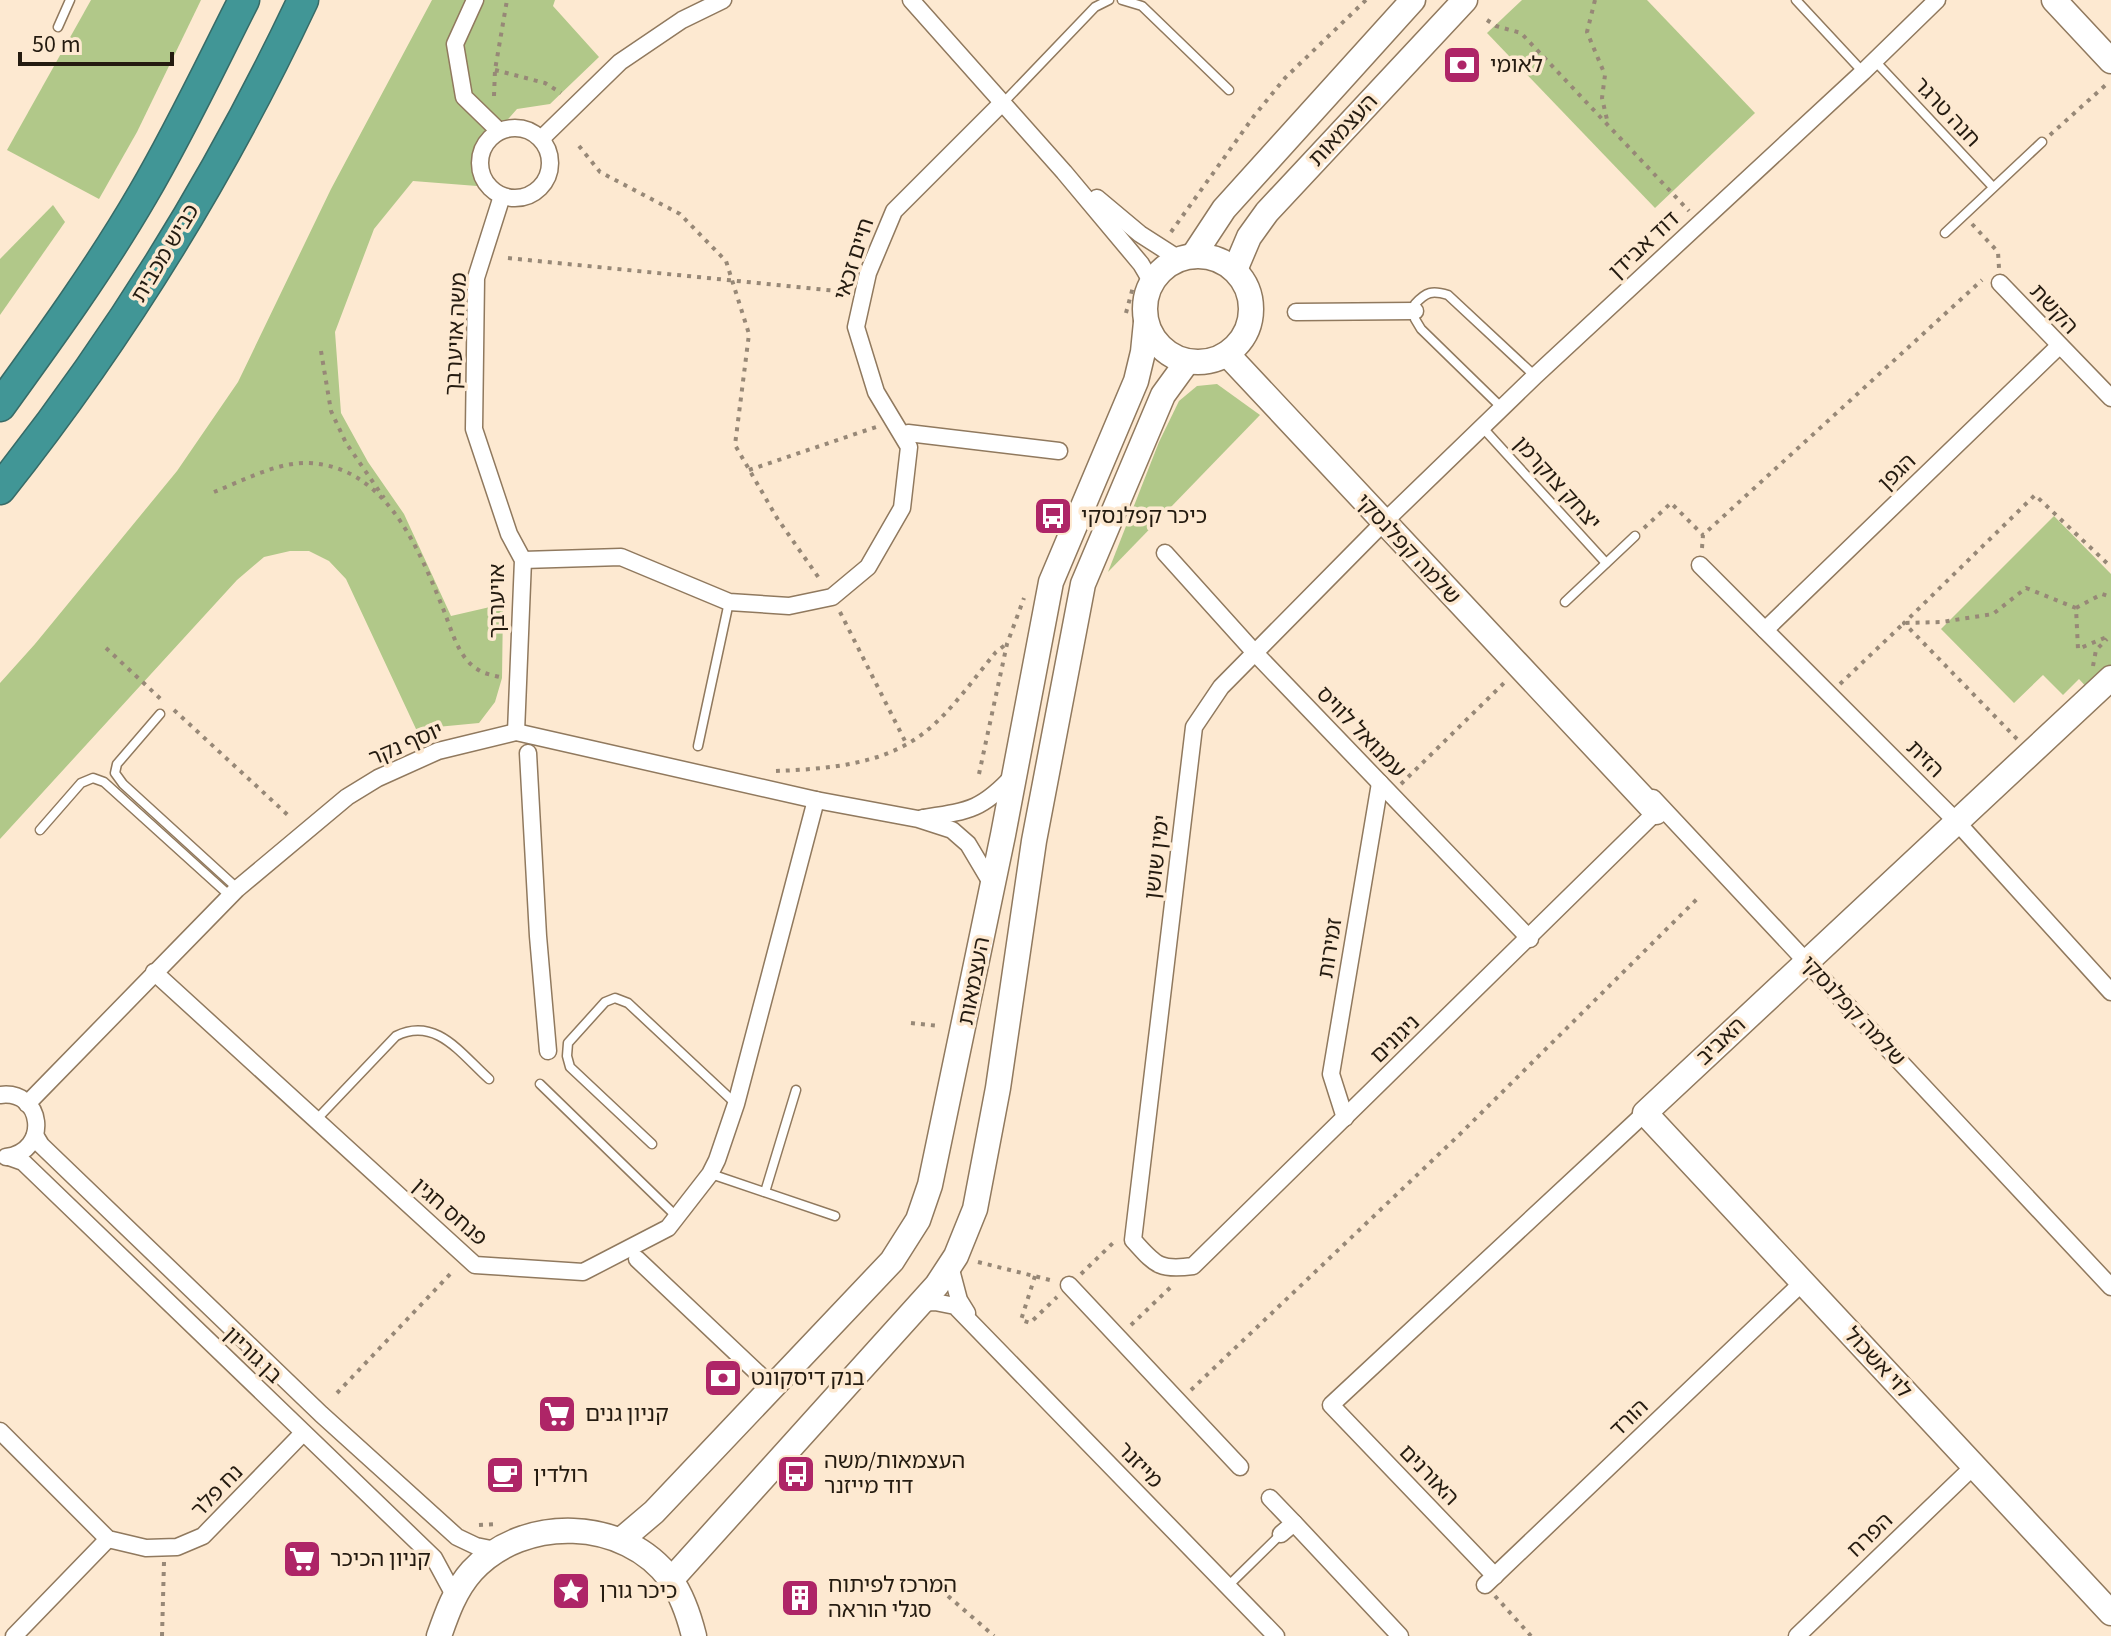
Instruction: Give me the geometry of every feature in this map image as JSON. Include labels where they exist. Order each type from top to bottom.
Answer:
[{"type":"highway","points":[[0,406],[96,269],[142,196],[181,127],[241,0]]},
{"type":"highway","name":"כביש מכבית","points":[[0,489],[82,382],[149,283],[229,145],[303,0]]},
{"type":"main road","name":"העצמאות","points":[[1186,257],[1224,209],[1413,0]]},
{"type":"main road","name":"העצמאות","points":[[1235,270],[1249,237],[1267,212],[1465,0]]},
{"type":"main road","points":[[2054,0],[2111,61]]},
{"type":"main road","points":[[1208,256],[1223,261],[1235,270],[1245,283],[1251,299],[1247,331],[1239,344],[1215,360],[1187,362],[1160,348],[1146,322],[1144,305],[1151,281],[1167,265],[1186,257],[1208,256]]},
{"type":"main road","name":"העצמאות","points":[[621,1540],[654,1512],[892,1261],[918,1220],[930,1185],[950,1099],[1051,582],[1136,381],[1146,322]]},
{"type":"main road","name":"שלמה קפלנסקי","points":[[1227,354],[1656,812]]},
{"type":"main road","name":"העצמאות","points":[[671,1580],[920,1303],[953,1261],[975,1209],[995,1103],[1034,841],[1083,584],[1163,395],[1187,362]]},
{"type":"main road","name":"האביב","points":[[1645,1113],[2109,682]]},
{"type":"main road","name":"לוי אשכול","points":[[1645,1113],[2111,1613]]},
{"type":"main road","points":[[439,1636],[454,1595],[472,1570],[496,1550],[536,1533],[579,1529],[621,1540],[639,1551],[671,1580],[688,1610],[694,1636]]},
{"type":"street","points":[[475,0],[455,44],[464,97],[499,131]]},
{"type":"street","points":[[541,139],[620,62],[682,20],[723,0]]},
{"type":"street","points":[[911,0],[1064,172],[1141,264],[1151,281]]},
{"type":"street","name":"דוד אבידן","points":[[1383,523],[1535,376],[1869,67],[1937,0]]},
{"type":"street","name":"חיים זכאי","points":[[523,560],[621,557],[729,602],[789,606],[832,597],[868,567],[902,508],[909,447],[876,392],[856,327],[868,273],[894,211],[1002,103]]},
{"type":"street","points":[[521,128],[541,139],[550,160],[549,171],[536,191],[514,198],[492,190],[480,169],[483,147],[489,138],[499,131],[521,128]]},
{"type":"street","points":[[1064,172],[1140,234],[1186,257]]},
{"type":"street","name":"משה אויערבך","points":[[474,429],[476,278],[502,196]]},
{"type":"street","name":"הקשת","points":[[2000,283],[2111,398]]},
{"type":"street","points":[[1296,312],[1415,311]]},
{"type":"street","name":"הגפן","points":[[1765,630],[2059,346]]},
{"type":"street","name":"אויערבך","points":[[474,429],[509,534],[523,560],[516,732]]},
{"type":"street","points":[[908,433],[1059,451]]},
{"type":"street","name":"ימין שושן","points":[[1133,1240],[1194,727],[1221,687],[1383,523]]},
{"type":"street","name":"עמנואל לוויס","points":[[1165,553],[1256,654],[1530,939]]},
{"type":"street","name":"הזית","points":[[1700,565],[1956,821],[2111,992]]},
{"type":"street","name":"יוסף נקר","points":[[27,1104],[233,893],[347,797],[378,778],[438,751],[516,732],[816,800],[918,819],[952,830],[968,844],[993,886]]},
{"type":"street","name":"שלמה קפלנסקי","points":[[1594,734],[2111,1287]]},
{"type":"street","points":[[528,753],[548,1051]]},
{"type":"street","name":"יוסף נקר","points":[[918,819],[971,810],[994,797],[1015,774]]},
{"type":"street","name":"זמירות","points":[[1345,1118],[1331,1074],[1385,789]]},
{"type":"street","name":"פנחס חגין","points":[[154,972],[475,1265],[583,1272],[668,1228],[710,1174],[736,1104],[816,800]]},
{"type":"street","name":"ניגונים","points":[[1193,1266],[1530,939],[1656,812]]},
{"type":"street","points":[[2,1094],[21,1099],[36,1118],[35,1135],[25,1150],[4,1156]]},
{"type":"street","name":"האביב","points":[[1331,1405],[1645,1113]]},
{"type":"street","name":"בן גוריון","points":[[35,1135],[41,1145],[332,1425],[457,1537],[476,1546],[496,1550]]},
{"type":"street","name":"בן גוריון","points":[[4,1156],[23,1162],[434,1558],[454,1595]]},
{"type":"street","points":[[1133,1240],[1153,1262],[1171,1269],[1193,1266]]},
{"type":"street","points":[[637,1259],[763,1378]]},
{"type":"street","name":"מייזנר","points":[[953,1261],[959,1300],[974,1324]]},
{"type":"street","name":"הורד","points":[[1490,1581],[1803,1282]]},
{"type":"street","points":[[1069,1285],[1240,1467]]},
{"type":"street","name":"מייזנר","points":[[920,1303],[955,1306],[1276,1636]]},
{"type":"street","name":"האורנים","points":[[1331,1405],[1490,1581]]},
{"type":"street","name":"נח פלר","points":[[108,1539],[146,1548],[177,1547],[203,1536],[302,1434]]},
{"type":"street","points":[[2,1436],[108,1539],[14,1636]]},
{"type":"street","name":"הפרח","points":[[1797,1636],[1974,1466]]},
{"type":"street","points":[[1270,1498],[1400,1636]]},
{"type":"street","points":[[1281,1534],[1294,1523]]},
{"type":"lane","points":[[58,27],[70,0]]},
{"type":"lane","points":[[1002,103],[1095,7],[1109,0]]},
{"type":"lane","points":[[1122,0],[1142,6],[1229,90]]},
{"type":"lane","name":"חנה טרגר","points":[[1796,0],[1993,187]]},
{"type":"lane","points":[[1945,233],[2042,142]]},
{"type":"lane","points":[[1502,408],[1421,329],[1415,319],[1415,304],[1426,293],[1437,291],[1448,295],[1535,376]]},
{"type":"lane","name":"יצחק צוקרמן","points":[[1482,427],[1606,563]]},
{"type":"lane","points":[[1565,602],[1635,536]]},
{"type":"lane","points":[[698,746],[729,602]]},
{"type":"lane","points":[[160,714],[117,764],[115,773],[233,893]]},
{"type":"lane","points":[[40,830],[81,783],[93,778],[104,782],[233,893]]},
{"type":"lane","points":[[652,1144],[570,1067],[568,1043],[605,1002],[615,998],[628,1003],[736,1104]]},
{"type":"lane","points":[[316,1120],[396,1036],[411,1028],[442,1036],[489,1079]]},
{"type":"lane","points":[[540,1084],[677,1217]]},
{"type":"lane","points":[[765,1192],[796,1090]]},
{"type":"lane","points":[[710,1174],[835,1216]]},
{"type":"lane","points":[[1227,1586],[1281,1534]]},
{"type":"path","points":[[494,96],[495,70],[507,0]]},
{"type":"path","points":[[1595,0],[1587,32],[1605,75],[1602,98],[1608,125]]},
{"type":"path","points":[[1487,20],[1521,33],[1700,223]]},
{"type":"path","points":[[495,70],[545,83],[561,93]]},
{"type":"path","points":[[2042,142],[2111,80]]},
{"type":"path","points":[[579,146],[600,172],[680,214],[726,261],[749,334],[735,445],[777,518],[832,597],[906,743]]},
{"type":"path","points":[[1963,215],[1998,252],[2000,283]]},
{"type":"path","points":[[508,258],[849,292]]},
{"type":"path","points":[[1635,536],[1671,503],[1703,535],[1999,265]]},
{"type":"path","points":[[321,351],[331,411],[346,443],[422,556],[458,647],[475,668],[502,678]]},
{"type":"path","points":[[749,470],[893,421]]},
{"type":"path","points":[[214,492],[273,470],[305,463],[339,468],[365,481],[390,506]]},
{"type":"path","points":[[1829,694],[2035,495],[2111,567]]},
{"type":"path","points":[[1904,623],[1942,622],[1993,614],[2026,588],[2076,608]]},
{"type":"path","points":[[2076,608],[2102,594],[2111,597]]},
{"type":"path","points":[[2076,608],[2078,649],[2110,635]]},
{"type":"path","points":[[1904,623],[2030,753]]},
{"type":"path","points":[[2096,650],[2110,635]]},
{"type":"path","points":[[773,771],[830,769],[882,755],[906,743],[925,732],[996,652],[1007,644],[979,774]]},
{"type":"path","points":[[106,648],[290,817]]},
{"type":"path","points":[[1385,789],[1519,668]]},
{"type":"path","points":[[1178,1402],[1458,1136],[1698,898]]},
{"type":"path","points":[[945,1034],[947,1018]]},
{"type":"path","points":[[911,1023],[939,1026]]},
{"type":"path","points":[[953,1261],[1035,1276],[1021,1320],[1030,1323],[1116,1240],[1133,1240]]},
{"type":"path","points":[[337,1393],[459,1265]]},
{"type":"path","points":[[1118,1338],[1193,1266]]},
{"type":"path","points":[[479,1525],[502,1524]]},
{"type":"path","points":[[162,1636],[164,1547]]},
{"type":"path","points":[[1490,1581],[1531,1636]]},
{"type":"path","points":[[948,1596],[994,1636]]},
{"type":"green space","points":[[91,0],[201,0],[137,132],[99,199],[7,150]]},
{"type":"green space","points":[[432,0],[555,0],[553,6],[599,57],[550,104],[517,109],[485,145],[477,186],[413,181],[374,229],[335,332],[341,413],[368,462],[404,514],[451,616],[503,604],[502,678],[495,702],[479,723],[416,729],[346,579],[329,561],[309,551],[290,551],[264,557],[237,580],[0,839],[0,683],[177,471],[238,382],[331,189]]},
{"type":"green space","points":[[1522,0],[1647,0],[1755,113],[1655,208],[1487,33]]},
{"type":"green space","points":[[53,205],[65,222],[0,315],[0,259]]},
{"type":"green space","points":[[1217,384],[1260,415],[1108,572],[1159,442],[1179,401],[1197,386]]},
{"type":"green space","points":[[2054,516],[2111,574],[2111,670],[2090,691],[2079,679],[2063,695],[2043,675],[2014,703],[1941,629]]},
{"type":"place","name":"לאומי","points":[[1462,65]]},
{"type":"place","name":"כיכר קפלנסקי","points":[[1053,516]]},
{"type":"place","name":"בנק דיסקונט","points":[[723,1378]]},
{"type":"place","name":"קניון גנים","points":[[557,1414]]},
{"type":"place","name":"העצמאות/משה דוד מייזנר","points":[[796,1474]]},
{"type":"place","name":"רולדין","points":[[505,1475]]},
{"type":"place","name":"קניון הכיכר","points":[[302,1559]]},
{"type":"place","name":"כיכר גורן","points":[[571,1591]]},
{"type":"place","name":"המרכז לפיתוח סגלי הוראה","points":[[800,1598]]}]
